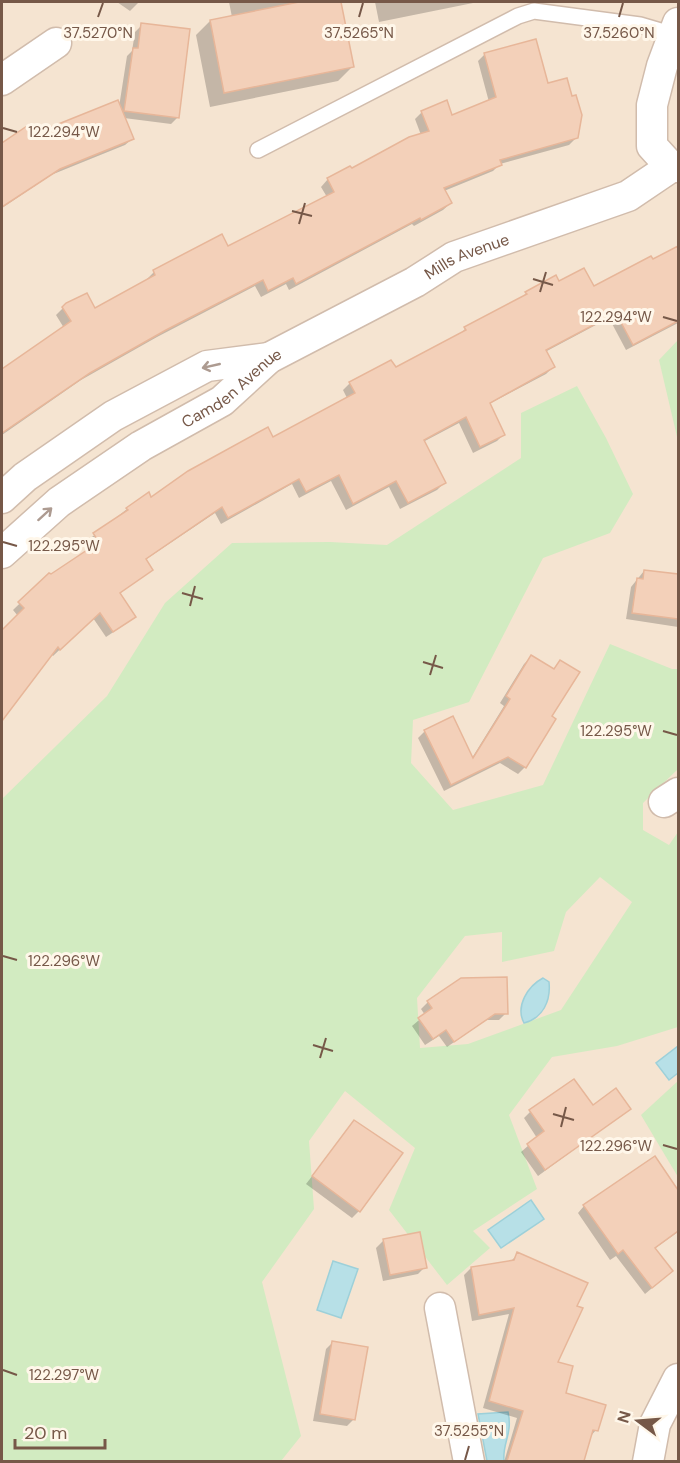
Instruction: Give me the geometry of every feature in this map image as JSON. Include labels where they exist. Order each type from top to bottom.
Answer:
[{"type":"street","points":[[675,167],[652,146],[652,105],[662,66],[676,29]]},
{"type":"street","points":[[2,80],[56,44]]},
{"type":"street","name":"Mills Avenue","points":[[269,358],[416,282],[454,257],[628,196],[675,167]]},
{"type":"street","name":"Camden Avenue","points":[[2,498],[25,477],[113,416],[207,366],[269,358]]},
{"type":"street","name":"Camden Avenue","points":[[2,553],[59,502],[141,446],[222,401],[269,358]]},
{"type":"street","points":[[440,1308],[469,1461]]},
{"type":"street","points":[[648,1461],[655,1424],[678,1379]]},
{"type":"lane","points":[[258,150],[518,16],[534,11],[676,29]]},
{"type":"shaded area","points":[[2,2],[678,2],[678,1461],[2,1461]]},
{"type":"green space","points":[[678,340],[678,441],[659,360]]},
{"type":"green space","points":[[577,386],[606,438],[633,494],[610,533],[543,558],[469,702],[413,720],[411,763],[453,810],[543,785],[610,644],[672,669],[678,669],[678,769],[643,803],[643,830],[669,845],[678,832],[678,1027],[617,1046],[552,1057],[509,1115],[537,1189],[473,1231],[490,1248],[447,1285],[389,1210],[415,1148],[345,1091],[309,1141],[314,1209],[262,1282],[301,1436],[281,1461],[2,1462],[2,799],[107,696],[165,603],[232,543],[330,542],[387,545],[521,458],[521,413]],"holes":[[[600,877],[632,902],[561,1010],[468,1044],[420,1048],[417,998],[465,936],[502,932],[502,962],[554,951],[566,912]]]},
{"type":"green space","points":[[678,1081],[678,1177],[641,1115]]},
{"type":"water","points":[[543,978],[549,982],[547,1002],[541,1013],[531,1021],[524,1023],[521,1010],[524,997],[532,986]]},
{"type":"water","points":[[678,1046],[678,1073],[669,1080],[656,1063]]},
{"type":"water","points":[[531,1200],[544,1219],[501,1248],[488,1230]]},
{"type":"water","points":[[333,1261],[358,1269],[341,1318],[317,1310]]},
{"type":"water","points":[[508,1412],[509,1426],[504,1461],[487,1461],[478,1414]]},
{"type":"building","points":[[299,2],[341,2],[354,67],[224,93],[210,20]]},
{"type":"building","points":[[141,23],[190,29],[179,118],[124,111],[133,48],[138,48]]},
{"type":"building","points":[[536,39],[548,83],[567,78],[572,96],[576,95],[582,115],[578,138],[500,160],[502,165],[444,188],[452,203],[296,284],[293,278],[268,291],[263,280],[166,330],[90,373],[2,433],[2,369],[71,321],[62,307],[66,303],[87,293],[95,308],[155,275],[153,270],[222,234],[228,246],[334,192],[327,178],[350,166],[352,168],[409,137],[429,131],[421,111],[447,100],[452,115],[496,97],[484,53]]},
{"type":"building","points":[[118,100],[134,139],[60,169],[2,207],[2,143],[30,124],[36,133]]},
{"type":"building","points":[[678,246],[678,321],[633,345],[616,313],[546,350],[555,367],[490,403],[505,435],[480,447],[466,417],[424,440],[446,483],[408,503],[396,481],[353,504],[339,475],[306,492],[299,479],[228,518],[222,507],[146,559],[153,570],[120,593],[136,617],[113,632],[100,613],[60,650],[58,647],[2,721],[2,630],[24,608],[18,602],[49,573],[51,574],[99,542],[93,533],[128,510],[126,508],[149,492],[151,497],[188,471],[268,427],[273,437],[355,393],[349,382],[391,360],[396,367],[466,330],[464,327],[527,294],[525,292],[556,275],[559,281],[584,268],[594,286],[651,256],[653,259]]},
{"type":"building","points":[[644,570],[678,574],[678,619],[632,613],[637,578],[643,579]]},
{"type":"building","points":[[531,655],[554,669],[560,660],[580,672],[552,716],[556,719],[526,768],[508,757],[451,785],[424,730],[453,716],[473,758],[510,699],[506,696]]},
{"type":"building","points":[[507,977],[508,1014],[495,1014],[454,1042],[446,1030],[433,1039],[418,1018],[432,1008],[427,1001],[461,978]]},
{"type":"building","points":[[574,1079],[593,1105],[616,1088],[631,1109],[545,1170],[527,1144],[544,1131],[529,1110]]},
{"type":"building","points":[[354,1120],[403,1153],[360,1212],[312,1176]]},
{"type":"building","points":[[655,1156],[678,1190],[678,1231],[655,1248],[673,1271],[652,1288],[623,1250],[618,1254],[583,1205]]},
{"type":"building","points":[[420,1232],[427,1268],[390,1275],[383,1239]]},
{"type":"building","points":[[517,1252],[588,1283],[577,1306],[583,1308],[558,1362],[573,1366],[566,1393],[606,1405],[598,1431],[593,1430],[584,1461],[507,1461],[523,1411],[489,1401],[514,1308],[479,1315],[471,1267],[514,1260]]},
{"type":"building","points":[[332,1341],[368,1347],[355,1420],[320,1414]]}]
